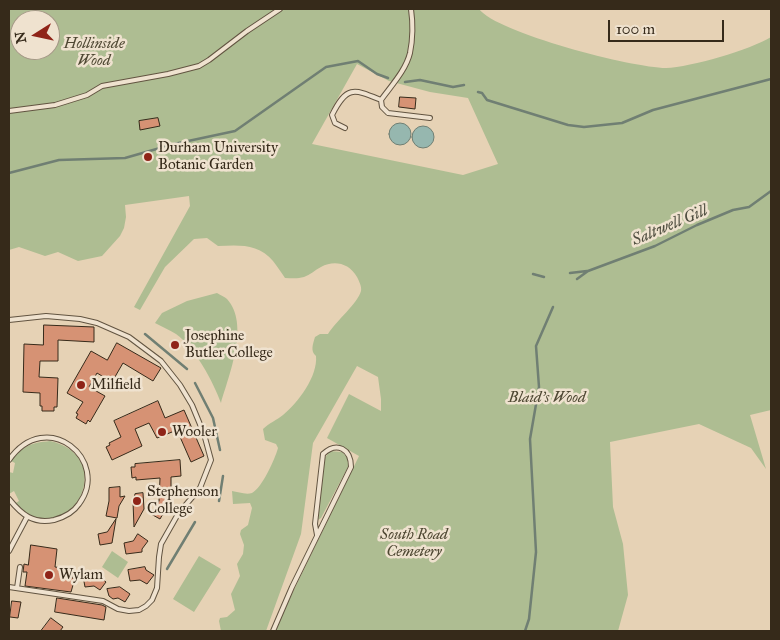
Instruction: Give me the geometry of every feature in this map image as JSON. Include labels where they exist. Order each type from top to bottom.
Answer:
[{"type":"lane","points":[[9,111],[55,106],[87,95],[102,86],[199,66],[280,9]]},
{"type":"lane","points":[[411,9],[413,26],[410,54],[399,75],[381,100],[382,107],[388,113],[430,118]]},
{"type":"lane","points":[[345,128],[335,123],[332,115],[337,105],[348,93],[360,92],[381,100]]},
{"type":"lane","points":[[9,320],[46,316],[80,319],[98,323],[129,337],[161,361],[180,385],[192,405],[204,434],[211,460],[200,488],[178,514],[161,544],[157,588],[152,600],[146,606],[139,610],[129,611],[118,609],[103,601],[9,587]]},
{"type":"lane","points":[[9,460],[20,446],[31,440],[46,437],[65,442],[76,450],[85,463],[87,471],[87,487],[83,499],[75,509],[63,518],[45,522],[27,517],[9,499]]},
{"type":"lane","points":[[272,631],[351,467],[351,459],[348,454],[338,447],[327,450],[323,454],[315,524],[317,535]]},
{"type":"lane","points":[[9,551],[27,517]]},
{"type":"lane","points":[[17,588],[20,567]]},
{"type":"green space","points":[[9,9],[479,9],[491,18],[511,28],[537,38],[597,56],[666,68],[690,65],[720,57],[771,37],[771,410],[750,415],[766,469],[751,448],[699,424],[610,442],[613,507],[623,544],[628,595],[618,631],[274,631],[359,456],[327,438],[349,394],[381,411],[378,377],[357,366],[313,443],[301,534],[266,631],[221,631],[220,618],[227,617],[235,610],[231,594],[240,576],[237,564],[243,554],[244,545],[240,534],[241,530],[248,525],[252,508],[250,503],[233,504],[232,491],[245,494],[252,493],[264,479],[278,448],[276,444],[265,440],[263,429],[289,410],[306,388],[316,364],[316,356],[313,350],[315,337],[320,334],[328,334],[356,301],[361,289],[357,277],[346,266],[336,263],[319,268],[304,277],[285,278],[267,255],[254,248],[233,245],[218,246],[207,238],[194,239],[165,267],[140,310],[134,307],[190,206],[189,196],[125,205],[126,217],[124,228],[120,236],[102,256],[78,261],[58,252],[45,256],[19,247],[9,250]],"holes":[[[357,64],[389,81],[430,92],[468,98],[498,164],[463,175],[312,144]]]},
{"type":"green space","points":[[217,293],[227,299],[234,309],[237,322],[236,350],[221,403],[208,375],[190,348],[176,334],[155,323],[162,313],[187,301]]},
{"type":"green space","points":[[50,441],[71,450],[82,465],[85,482],[80,498],[69,511],[53,518],[35,517],[14,504],[19,501],[14,491],[9,494],[9,472],[13,473],[15,463],[11,461],[28,446]]},
{"type":"green space","points":[[330,451],[342,452],[348,460],[348,467],[321,518],[318,520],[324,459]]},
{"type":"green space","points":[[112,551],[128,562],[118,578],[102,567]]},
{"type":"green space","points":[[199,556],[221,569],[194,612],[173,599]]},
{"type":"water","points":[[400,123],[408,126],[411,134],[408,142],[400,145],[392,142],[389,134],[392,126]]},
{"type":"water","points":[[423,126],[431,129],[434,137],[431,145],[423,148],[415,145],[412,137],[415,129]]},
{"type":"building","points":[[400,97],[416,98],[415,109],[399,107]]},
{"type":"building","points":[[158,118],[160,126],[140,130],[139,121]]},
{"type":"building","points":[[44,325],[94,327],[94,342],[58,340],[58,361],[40,361],[39,377],[58,378],[57,407],[54,407],[54,411],[42,411],[40,393],[23,392],[24,344],[43,345]]},
{"type":"building","name":"Milfield","points":[[117,343],[161,368],[153,381],[123,363],[112,382],[97,373],[89,387],[105,396],[90,422],[88,420],[86,424],[76,418],[78,414],[76,413],[83,402],[67,393],[91,351],[107,360]]},
{"type":"building","name":"Wooler","points":[[158,401],[165,418],[184,410],[204,456],[191,462],[177,430],[157,438],[149,423],[135,429],[142,446],[112,460],[106,447],[110,445],[109,443],[121,437],[114,421]]},
{"type":"building","points":[[180,460],[181,476],[171,477],[171,500],[160,519],[151,514],[159,501],[160,478],[136,480],[136,477],[132,478],[131,467],[135,467],[135,464]]},
{"type":"building","points":[[120,487],[120,497],[125,496],[119,506],[117,518],[106,516],[109,488]]},
{"type":"building","points":[[143,493],[144,509],[134,527],[133,502],[135,494]]},
{"type":"building","points":[[116,519],[112,543],[100,545],[98,534],[107,532]]},
{"type":"building","points":[[138,534],[148,541],[142,552],[126,554],[124,543],[133,541]]},
{"type":"building","name":"Wylam","points":[[31,545],[57,549],[55,567],[73,569],[72,578],[75,578],[71,592],[25,586],[27,572],[23,572],[24,564],[28,565]]},
{"type":"building","points":[[145,567],[146,570],[154,575],[147,584],[140,580],[130,581],[128,570]]},
{"type":"building","points":[[99,574],[106,582],[100,590],[94,586],[85,587],[83,576]]},
{"type":"building","points":[[120,587],[130,594],[125,602],[109,596],[107,589]]},
{"type":"building","points":[[57,598],[102,605],[106,607],[104,620],[55,612]]},
{"type":"building","points":[[12,601],[21,602],[18,618],[10,617]]},
{"type":"building","points":[[51,618],[63,627],[60,631],[41,631]]},
{"type":"waterway","points":[[9,173],[59,160],[125,158],[174,144],[235,131],[326,67],[358,61],[377,74],[388,78]]},
{"type":"waterway","points":[[478,92],[482,93],[487,100],[568,125],[584,127],[622,123],[653,110],[771,79]]},
{"type":"waterway","points":[[405,82],[420,80],[453,87],[464,85]]},
{"type":"waterway","name":"Saltwell Gill","points":[[577,279],[588,271],[655,246],[697,225],[733,210],[749,207],[771,191]]},
{"type":"waterway","points":[[570,273],[587,271]]},
{"type":"waterway","points":[[533,274],[544,277]]},
{"type":"waterway","points":[[525,631],[529,619],[536,552],[530,439],[539,387],[536,346],[553,307]]},
{"type":"waterway","points":[[145,334],[187,369]]},
{"type":"waterway","points":[[195,383],[213,418],[220,450]]},
{"type":"waterway","points":[[219,501],[223,476]]},
{"type":"waterway","points":[[167,569],[195,522]]},
{"type":"place","name":"Durham University Botanic Garden","points":[[148,157]]},
{"type":"place","name":"Josephine Butler College","points":[[175,345]]},
{"type":"place","name":"Milfield","points":[[81,385]]},
{"type":"place","name":"Wooler","points":[[162,432]]},
{"type":"place","name":"Stephenson College","points":[[137,501]]},
{"type":"place","name":"Wylam","points":[[49,575]]},
{"type":"park label","name":"Hollinside Wood","points":[[94,52]]},
{"type":"park label","name":"Blaid's Wood","points":[[547,398]]},
{"type":"park label","name":"South Road Cemetery","points":[[414,544]]}]
